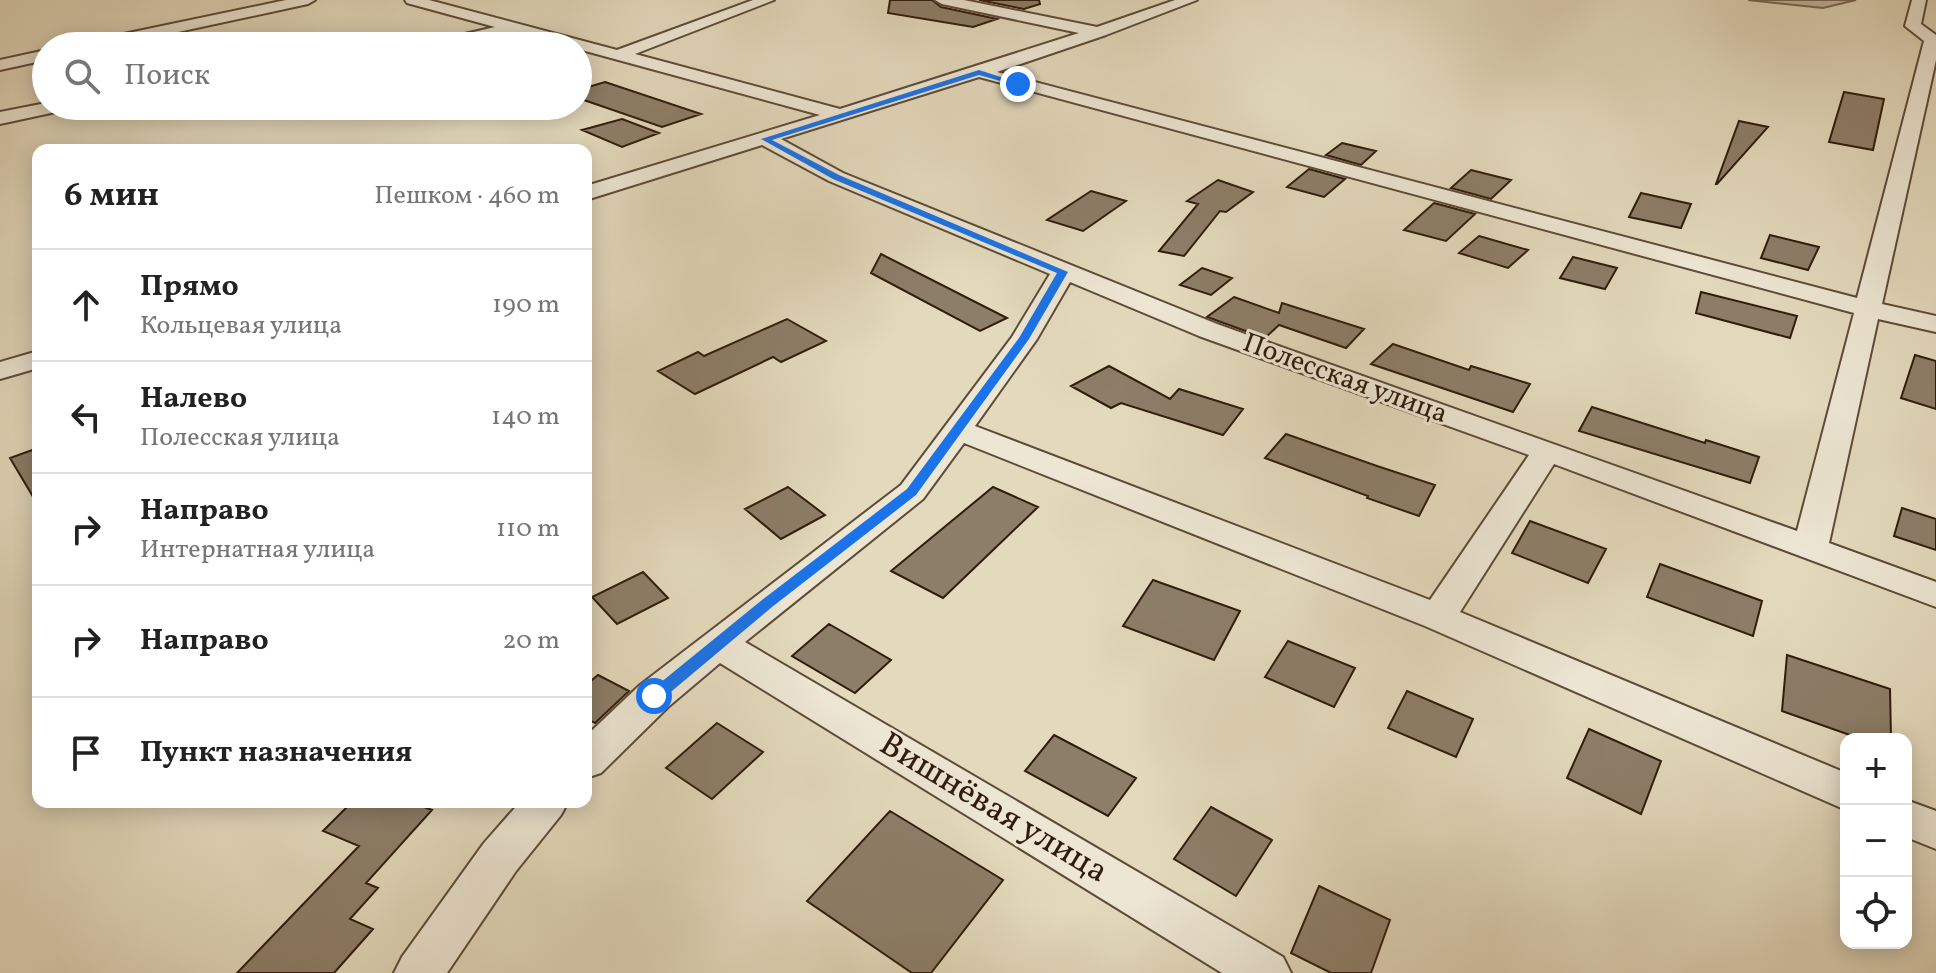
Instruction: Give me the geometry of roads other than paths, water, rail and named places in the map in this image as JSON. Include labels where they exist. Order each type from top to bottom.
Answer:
[{"type":"street","points":[[156,32],[308,0]]},
{"type":"street","points":[[412,0],[535,32]]},
{"type":"street","points":[[438,7],[463,0]]},
{"type":"street","points":[[621,54],[767,0]]},
{"type":"street","points":[[942,0],[1101,33]]},
{"type":"street","points":[[592,191],[1101,33],[1190,0]]},
{"type":"street","points":[[1810,549],[1934,42],[1913,26],[1919,0]]},
{"type":"street","points":[[494,32],[515,27]]},
{"type":"street","points":[[592,47],[842,115]]},
{"type":"street","points":[[0,65],[32,58]]},
{"type":"street","points":[[979,72],[1868,309],[1936,324]]},
{"type":"street","points":[[0,118],[32,111]]},
{"type":"street","name":"Полесская улица","points":[[765,139],[836,177],[1208,330],[1936,595]]},
{"type":"street","points":[[592,755],[654,696],[912,492],[1024,339],[1063,272]]},
{"type":"street","points":[[0,371],[32,361]]},
{"type":"street","points":[[958,430],[1438,617],[1840,789]]},
{"type":"street","points":[[1438,617],[1547,451]]},
{"type":"street","name":"Вишнёвая улица","points":[[720,645],[1266,973]]},
{"type":"street","points":[[419,973],[500,857],[541,808]]},
{"type":"street","points":[[1912,820],[1936,830]]}]
